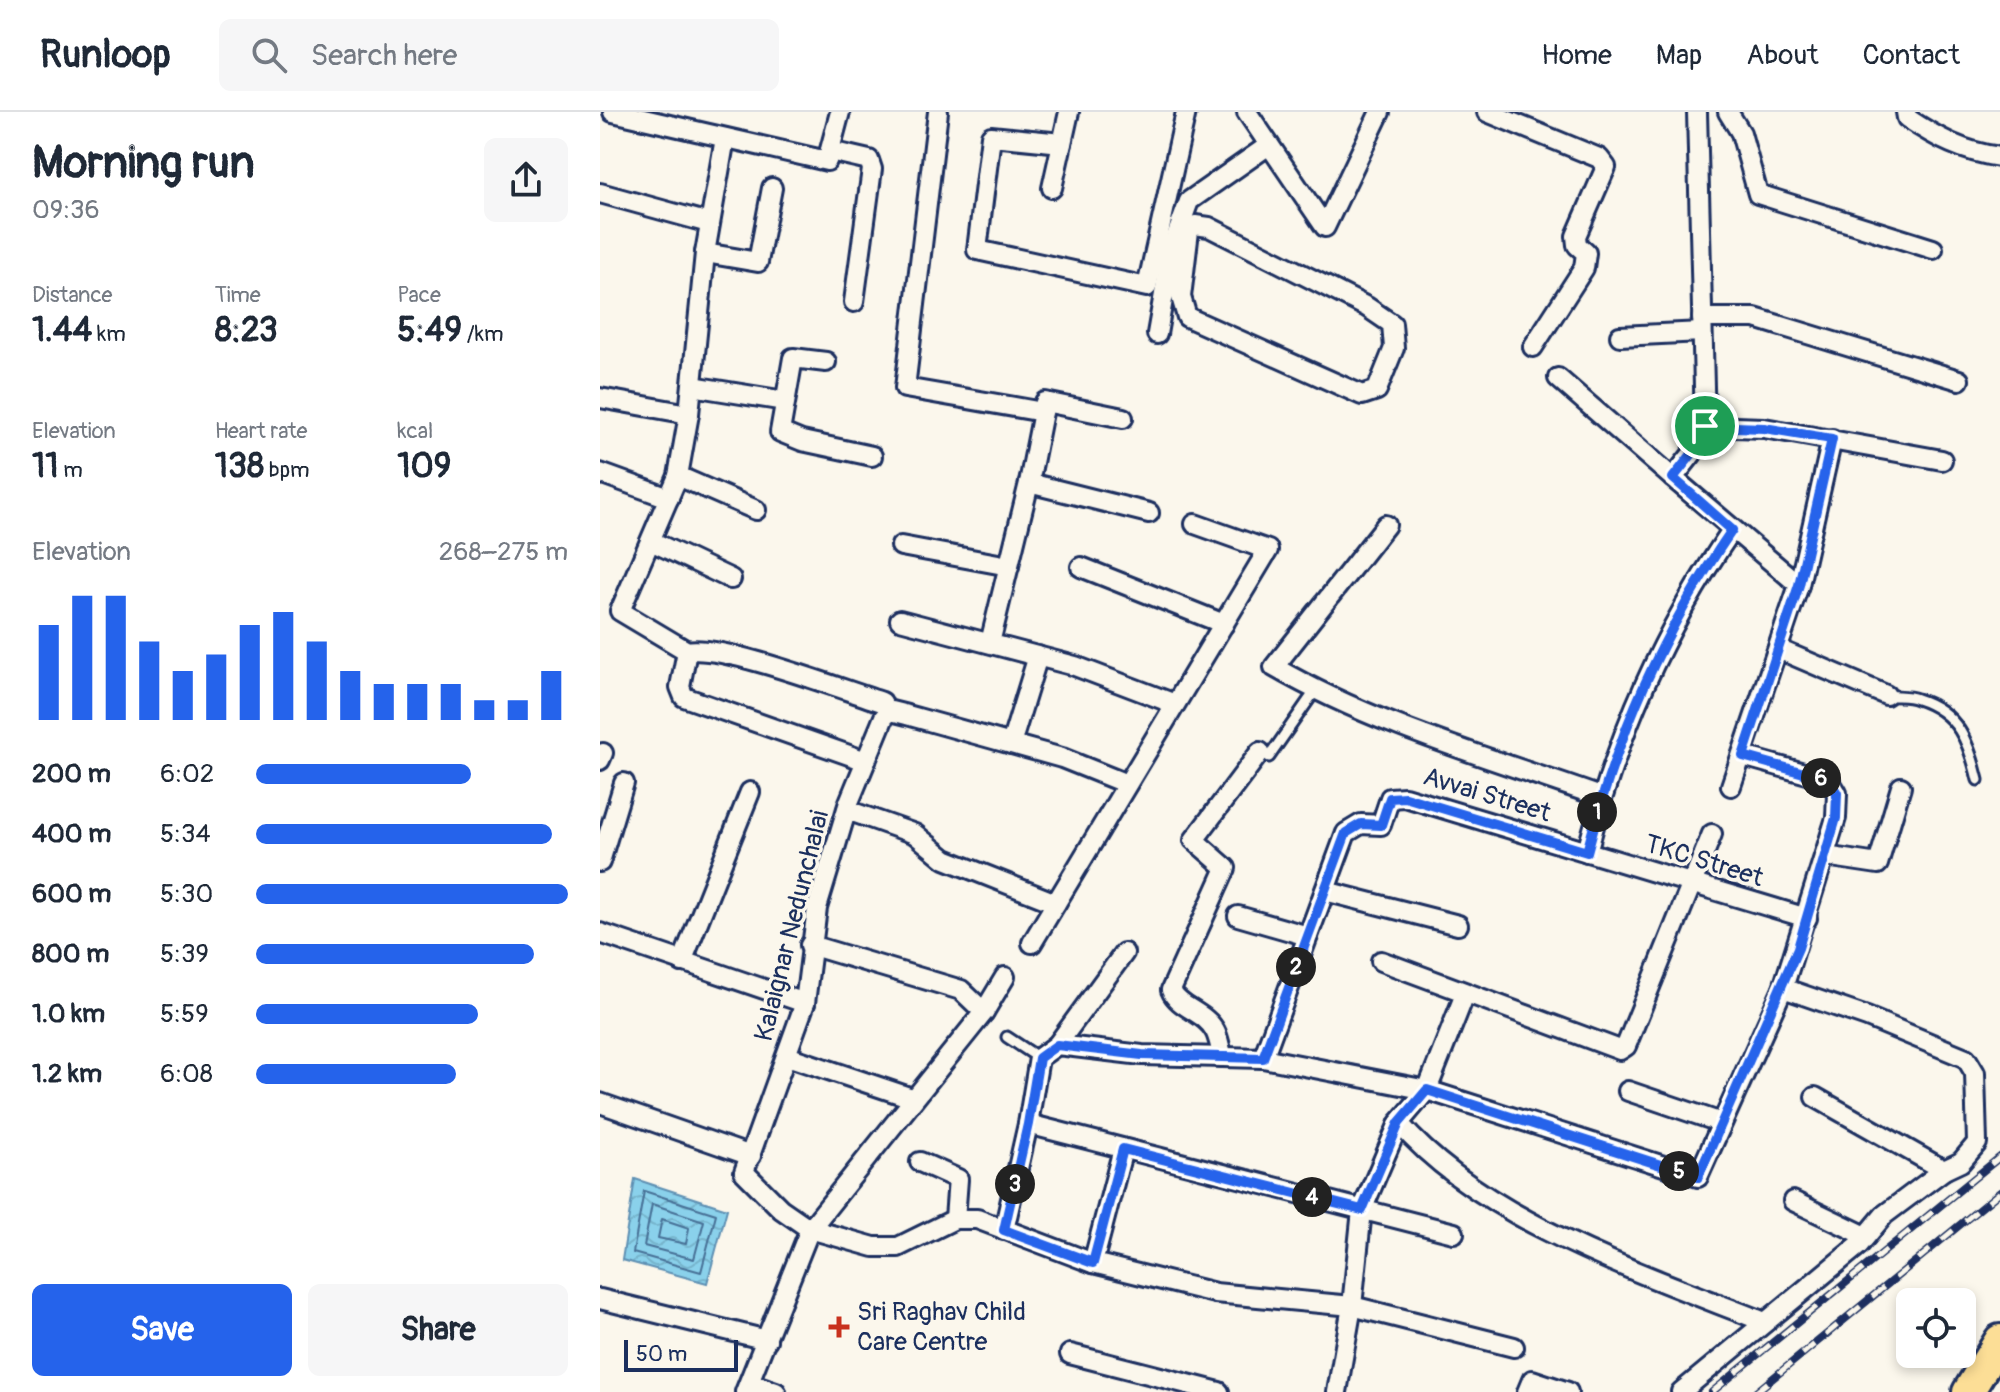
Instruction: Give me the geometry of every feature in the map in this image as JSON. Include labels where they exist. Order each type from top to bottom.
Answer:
[{"type":"highway","points":[[1968,1392],[2000,1340]]},
{"type":"street","points":[[613,112],[827,161],[840,112]]},
{"type":"street","points":[[938,112],[905,388],[1043,412]]},
{"type":"street","points":[[1052,188],[1069,112]]},
{"type":"street","points":[[1180,223],[1209,225],[1367,307],[1392,324],[1394,348],[1377,390],[1362,395],[1187,317],[1181,297],[1180,223],[1186,112]]},
{"type":"street","points":[[1247,112],[1325,227],[1380,112]]},
{"type":"street","points":[[1487,112],[1599,158],[1606,167],[1576,236],[1577,245],[1586,253],[1584,268],[1533,347]]},
{"type":"street","points":[[1673,478],[1692,454],[1705,426],[1697,112]]},
{"type":"street","points":[[1728,112],[1741,133],[1758,194],[1933,249]]},
{"type":"street","points":[[1906,112],[1907,118],[1940,140],[1976,153],[2000,157]]},
{"type":"street","points":[[1062,143],[991,136],[977,250],[1147,287],[1189,201],[1269,145]]},
{"type":"street","points":[[725,138],[709,223],[689,414],[678,476],[620,611],[687,651],[702,649],[740,658],[882,702]]},
{"type":"street","points":[[830,151],[869,160],[872,169],[854,302]]},
{"type":"street","points":[[705,253],[758,262],[772,188]]},
{"type":"street","points":[[1203,192],[1210,208],[1209,225]]},
{"type":"street","points":[[600,193],[709,223]]},
{"type":"street","points":[[1157,334],[1166,273],[1180,223]]},
{"type":"street","points":[[1620,336],[1755,318],[1959,380]]},
{"type":"street","points":[[826,362],[793,358],[779,428],[784,435],[872,456]]},
{"type":"street","points":[[1558,378],[1799,585]]},
{"type":"street","points":[[692,386],[785,401]]},
{"type":"street","points":[[600,398],[689,414]]},
{"type":"street","points":[[990,643],[1029,483],[1045,402],[1123,418]]},
{"type":"street","points":[[1705,426],[1764,428],[1942,460]]},
{"type":"street","points":[[1731,786],[1799,585],[1832,439]]},
{"type":"street","points":[[600,473],[669,498]]},
{"type":"street","points":[[678,476],[756,510]]},
{"type":"street","points":[[1029,483],[1149,513]]},
{"type":"street","points":[[1032,943],[1268,550],[1195,524]]},
{"type":"street","points":[[1386,525],[1274,667],[1315,691],[1395,725],[1601,797]]},
{"type":"street","points":[[1587,852],[1601,797],[1648,672],[1695,585],[1732,530]]},
{"type":"street","points":[[651,541],[731,579]]},
{"type":"street","points":[[901,546],[1009,566]]},
{"type":"street","points":[[1081,567],[1224,624]]},
{"type":"street","points":[[900,620],[1075,666],[1175,704]]},
{"type":"street","points":[[1778,649],[1886,695]]},
{"type":"street","points":[[687,651],[680,687],[684,697],[866,761]]},
{"type":"street","points":[[1038,656],[1011,744],[1062,758],[1127,784]]},
{"type":"street","name":"Kalaignar Nedunchalai","points":[[751,1156],[805,1003],[817,908],[847,810],[884,717],[891,711],[1011,744]]},
{"type":"street","points":[[1223,1057],[1214,1029],[1198,1012],[1174,998],[1171,990],[1226,868],[1194,840],[1264,755]]},
{"type":"street","points":[[1057,1045],[1142,1055],[1263,1058],[1427,1090],[1698,1177],[1783,988],[1836,818],[1837,793],[1829,780],[1743,756]]},
{"type":"street","points":[[600,862],[624,783]]},
{"type":"street","points":[[1825,856],[1878,864],[1901,787]]},
{"type":"street","points":[[682,962],[750,792]]},
{"type":"street","name":"Avvai Street","points":[[1263,1058],[1346,833],[1361,824],[1381,825],[1390,798],[1405,797],[1587,852]]},
{"type":"street","points":[[847,810],[915,834],[945,859],[1056,903]]},
{"type":"street","points":[[1381,961],[1465,994],[1623,1048],[1712,834]]},
{"type":"street","name":"TKC Street","points":[[1587,852],[1807,918]]},
{"type":"street","points":[[1325,891],[1458,925]]},
{"type":"street","points":[[1238,916],[1308,936]]},
{"type":"street","points":[[600,933],[805,1003]]},
{"type":"street","points":[[810,945],[961,990],[984,1012]]},
{"type":"street","points":[[1004,1230],[1039,1058],[1057,1045],[1124,953]]},
{"type":"street","points":[[776,1392],[748,1388],[810,1229],[984,1012],[1005,977]]},
{"type":"street","points":[[1681,1392],[1866,1236],[1884,1215],[1944,1170],[1961,1162],[1977,1143],[1975,1073],[1966,1058],[1867,1017],[1783,988]]},
{"type":"street","points":[[1337,1392],[1352,1306],[1362,1210],[1399,1123],[1427,1090],[1465,994]]},
{"type":"street","points":[[787,1056],[912,1098]]},
{"type":"street","points":[[1628,1091],[1722,1123]]},
{"type":"street","points":[[1815,1097],[1944,1170]]},
{"type":"street","points":[[600,1103],[751,1156],[744,1172],[781,1209],[810,1229],[874,1247],[898,1247],[955,1219],[977,1219],[1093,1263],[1215,1293],[1352,1306],[1514,1347]]},
{"type":"street","points":[[1399,1123],[1422,1149],[1459,1179],[1535,1222],[1614,1262],[1765,1322]]},
{"type":"street","points":[[1028,1124],[1454,1233]]},
{"type":"street","points":[[1093,1263],[1123,1149]]},
{"type":"street","points":[[920,1162],[958,1179],[955,1219]]},
{"type":"street","points":[[1793,1201],[1866,1236]]},
{"type":"street","points":[[600,1299],[767,1340]]},
{"type":"street","points":[[1070,1354],[1219,1392]]},
{"type":"street","points":[[1527,1392],[1532,1380],[1568,1392]]},
{"type":"lane","points":[[1264,755],[1315,691]]},
{"type":"lane","points":[[1886,695],[1917,698],[1937,707],[1962,728],[1978,780]]},
{"type":"lane","points":[[1007,1037],[1039,1058]]},
{"type":"water","points":[[635,1179],[727,1209],[707,1283],[622,1260]]},
{"type":"railway","points":[[1712,1392],[2000,1157]]},
{"type":"railway","points":[[1756,1392],[2000,1192]]},
{"type":"place","name":"Sri Raghav Child Care Centre","points":[[839,1327]]},
{"type":"route","points":[[1705,426],[1764,428],[1832,439],[1799,585],[1743,756],[1829,780],[1837,793],[1836,818],[1798,948],[1698,1177],[1427,1090],[1399,1123],[1362,1210],[1123,1149],[1093,1263],[1004,1230],[1039,1058],[1057,1045],[1142,1055],[1263,1058],[1346,833],[1361,824],[1381,825],[1390,798],[1405,797],[1587,852],[1601,797],[1634,703],[1695,585],[1732,530],[1673,478],[1692,454],[1705,426]]}]
